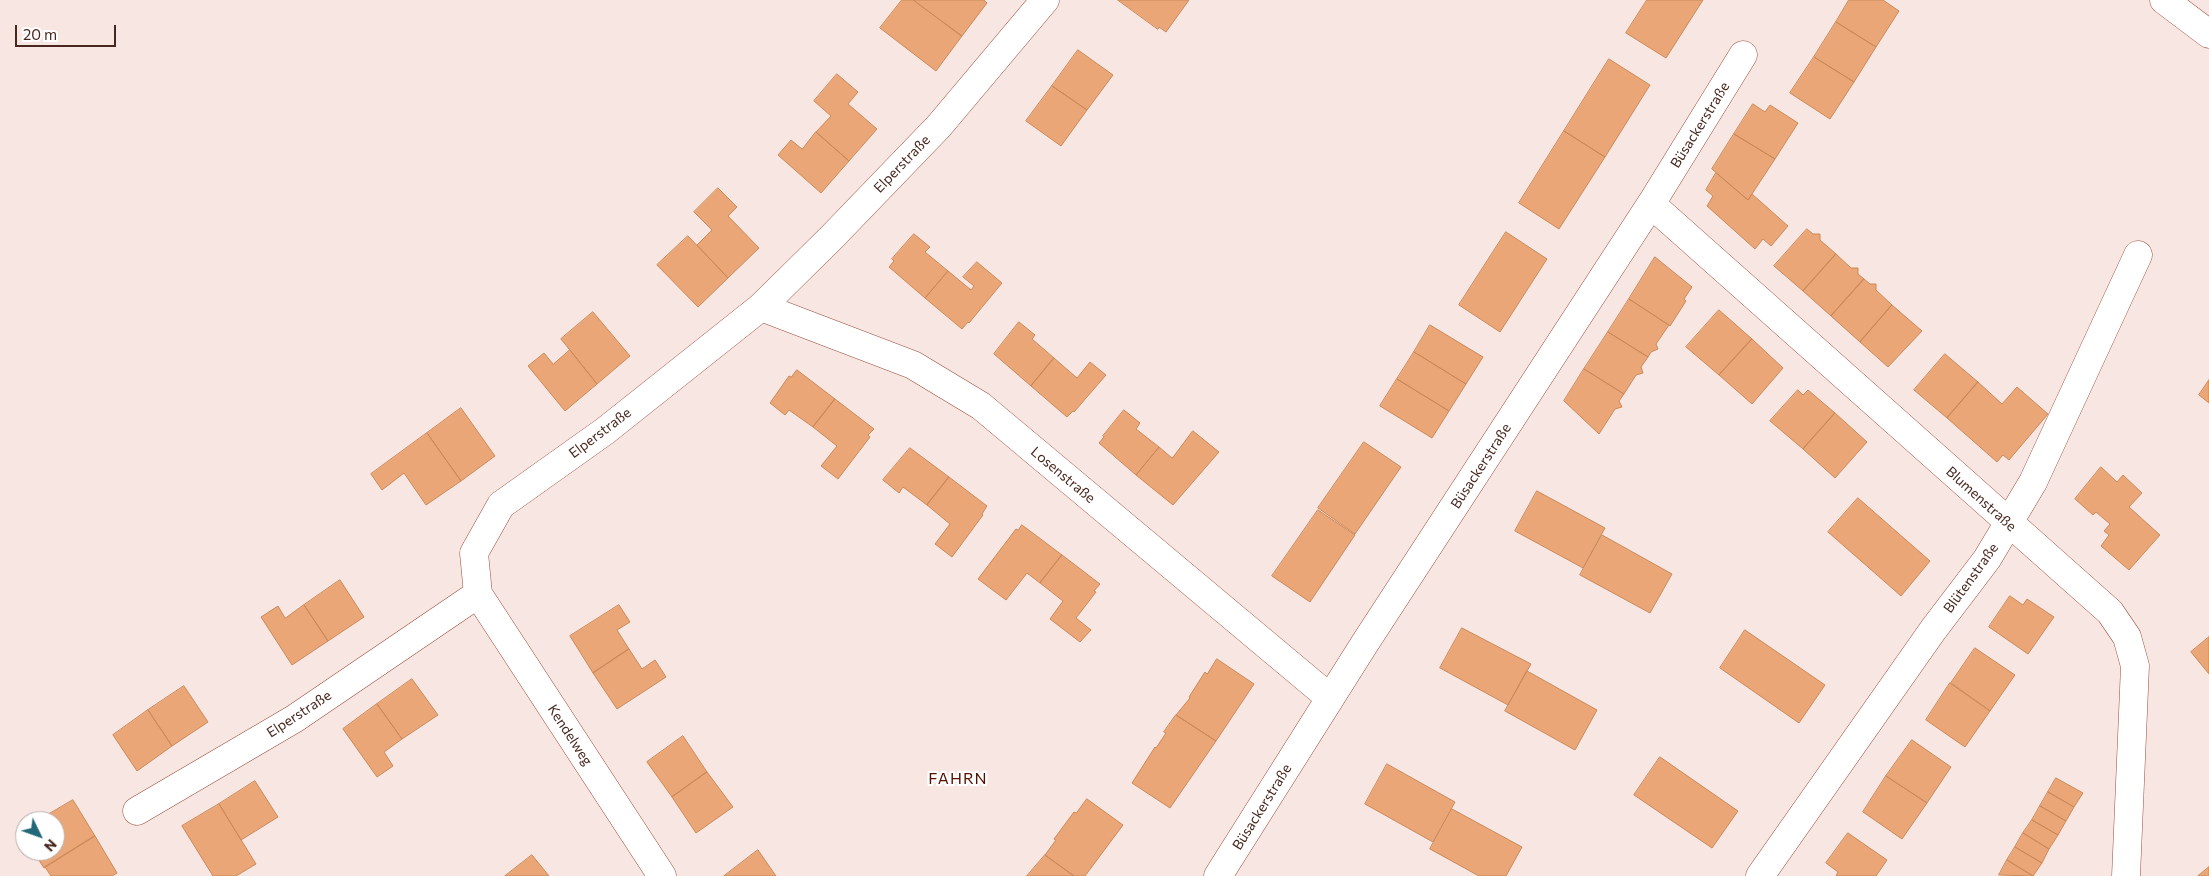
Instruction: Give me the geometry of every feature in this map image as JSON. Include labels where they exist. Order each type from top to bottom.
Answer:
[{"type":"street","name":"Elperstraße","points":[[137,811],[294,719],[478,594],[474,553],[500,505],[605,431],[761,307],[832,237],[939,126],[1045,0]]},
{"type":"street","points":[[2164,0],[2209,34]]},
{"type":"street","name":"Büsackerstraße","points":[[1218,876],[1330,698],[1651,204],[1743,56]]},
{"type":"street","name":"Blumenstraße","points":[[1651,204],[2110,612],[2127,638],[2135,666],[2126,876]]},
{"type":"street","name":"Blütenstraße","points":[[1760,876],[1933,630],[1987,558],[2033,482],[2138,256]]},
{"type":"street","name":"Losenstraße","points":[[761,307],[913,365],[981,406],[1330,698]]},
{"type":"street","name":"Kendelweg","points":[[478,594],[657,874]]},
{"type":"building","points":[[902,0],[913,0],[962,36],[936,71],[880,28]]},
{"type":"building","points":[[914,0],[984,0],[987,3],[962,36]]},
{"type":"building","points":[[1118,0],[1189,0],[1166,32],[1159,27],[1158,29]]},
{"type":"building","points":[[1647,0],[1703,0],[1666,58],[1626,33]]},
{"type":"building","points":[[1849,0],[1883,0],[1899,11],[1876,47],[1836,22]]},
{"type":"building","points":[[1836,22],[1876,47],[1854,82],[1814,57]]},
{"type":"building","points":[[1078,50],[1113,75],[1087,110],[1052,86]]},
{"type":"building","points":[[1814,57],[1854,82],[1830,119],[1790,93]]},
{"type":"building","points":[[1609,59],[1650,85],[1605,157],[1564,131]]},
{"type":"building","points":[[837,74],[858,92],[848,104],[877,129],[849,161],[816,132],[831,116],[814,101]]},
{"type":"building","points":[[1052,86],[1087,110],[1061,146],[1026,121]]},
{"type":"building","points":[[1753,104],[1765,112],[1770,105],[1798,123],[1775,159],[1734,134]]},
{"type":"building","points":[[1564,131],[1605,157],[1559,229],[1519,203]]},
{"type":"building","points":[[816,132],[849,161],[821,193],[778,155],[791,140],[802,149]]},
{"type":"building","points":[[1734,134],[1775,159],[1748,200],[1712,169]]},
{"type":"building","points":[[1716,173],[1748,200],[1752,194],[1788,226],[1771,246],[1763,239],[1755,249],[1707,206],[1713,196],[1706,190]]},
{"type":"building","points":[[718,188],[737,207],[728,216],[759,248],[728,278],[697,245],[712,230],[694,212]]},
{"type":"building","points":[[1807,229],[1813,234],[1820,234],[1820,240],[1836,254],[1803,291],[1774,266]]},
{"type":"building","points":[[1506,232],[1547,259],[1500,332],[1459,305]]},
{"type":"building","points":[[914,234],[930,247],[925,252],[948,271],[925,298],[889,267],[894,261],[892,259]]},
{"type":"building","points":[[688,236],[728,278],[698,307],[657,265]]},
{"type":"building","points":[[1836,254],[1851,268],[1858,268],[1858,274],[1864,279],[1831,316],[1803,291]]},
{"type":"building","points":[[1655,257],[1692,287],[1684,299],[1686,301],[1670,326],[1629,299]]},
{"type":"building","points":[[977,262],[1002,283],[962,329],[925,298],[948,271],[971,290],[974,286],[963,277]]},
{"type":"building","points":[[1864,279],[1870,284],[1876,284],[1876,290],[1892,305],[1860,342],[1831,316]]},
{"type":"building","points":[[1629,299],[1669,325],[1656,344],[1658,349],[1651,352],[1648,357],[1608,332]]},
{"type":"building","points":[[1892,305],[1922,331],[1888,367],[1860,342]]},
{"type":"building","points":[[1719,310],[1752,339],[1719,375],[1686,347]]},
{"type":"building","points":[[593,312],[630,356],[597,384],[561,339]]},
{"type":"building","points":[[1019,322],[1035,335],[1032,339],[1054,358],[1031,386],[994,354]]},
{"type":"building","points":[[1430,325],[1483,357],[1466,384],[1414,352]]},
{"type":"building","points":[[1608,332],[1648,357],[1641,367],[1643,373],[1636,375],[1624,394],[1584,369]]},
{"type":"building","points":[[1752,339],[1783,368],[1752,404],[1719,375]]},
{"type":"building","points":[[570,350],[597,384],[565,411],[528,366],[544,353],[553,364]]},
{"type":"building","points":[[1414,352],[1466,384],[1449,411],[1397,379]]},
{"type":"building","points":[[1945,354],[1978,382],[1947,418],[1914,390]]},
{"type":"building","points":[[1054,358],[1077,378],[1090,362],[1106,375],[1074,412],[1067,417],[1031,386]]},
{"type":"building","points":[[1584,369],[1624,394],[1619,401],[1622,407],[1615,409],[1599,434],[1564,401]]},
{"type":"building","points":[[797,370],[835,399],[813,427],[789,410],[785,415],[770,403],[789,376],[791,377]]},
{"type":"building","points":[[1397,379],[1449,411],[1432,438],[1380,406]]},
{"type":"building","points":[[2209,380],[2209,403],[2199,395]]},
{"type":"building","points":[[1978,382],[2002,404],[2017,387],[2048,414],[2009,460],[2003,455],[1997,462],[1947,418]]},
{"type":"building","points":[[1798,390],[1803,395],[1808,390],[1835,413],[1803,449],[1770,421]]},
{"type":"building","points":[[835,399],[874,429],[838,479],[821,466],[837,446],[813,427]]},
{"type":"building","points":[[461,408],[495,456],[461,481],[427,433]]},
{"type":"building","points":[[1124,410],[1140,423],[1136,429],[1159,447],[1136,475],[1099,443]]},
{"type":"building","points":[[1835,413],[1867,442],[1835,478],[1803,449]]},
{"type":"building","points":[[1193,431],[1219,452],[1173,505],[1136,475],[1159,447],[1172,458]]},
{"type":"building","points":[[427,433],[461,481],[426,505],[404,473],[382,490],[371,474]]},
{"type":"building","points":[[1364,442],[1401,467],[1355,534],[1318,508]]},
{"type":"building","points":[[910,448],[949,477],[927,505],[903,487],[899,493],[883,480]]},
{"type":"building","points":[[2101,467],[2117,482],[2123,475],[2142,493],[2129,507],[2160,535],[2129,570],[2101,546],[2109,535],[2104,531],[2110,524],[2096,512],[2093,515],[2075,499]]},
{"type":"building","points":[[949,477],[987,506],[983,515],[952,557],[935,544],[950,524],[927,505]]},
{"type":"building","points":[[1537,491],[1605,528],[1583,568],[1515,531]]},
{"type":"building","points":[[1858,498],[1930,561],[1901,596],[1828,532]]},
{"type":"building","points":[[1318,510],[1355,535],[1310,602],[1272,576]]},
{"type":"building","points":[[1022,525],[1062,555],[1040,583],[1027,573],[1006,600],[978,579],[1016,529],[1018,530]]},
{"type":"building","points":[[1602,535],[1672,574],[1650,613],[1580,575]]},
{"type":"building","points":[[1062,555],[1100,584],[1076,618],[1091,630],[1080,642],[1050,619],[1063,601],[1040,583]]},
{"type":"building","points":[[340,580],[364,617],[328,641],[304,605]]},
{"type":"building","points":[[2010,596],[2023,605],[2027,599],[2054,617],[2028,654],[1989,627]]},
{"type":"building","points":[[304,605],[328,641],[292,665],[261,617],[278,606],[285,618]]},
{"type":"building","points":[[619,605],[630,622],[617,630],[629,649],[593,673],[570,636]]},
{"type":"building","points":[[1462,628],[1531,664],[1508,705],[1440,668]]},
{"type":"building","points":[[1745,630],[1825,685],[1799,723],[1720,668]]},
{"type":"building","points":[[2209,637],[2209,674],[2191,652]]},
{"type":"building","points":[[1975,648],[2015,675],[1990,711],[1951,683]]},
{"type":"building","points":[[629,649],[642,669],[655,660],[666,677],[617,709],[593,673]]},
{"type":"building","points":[[1217,659],[1254,684],[1216,741],[1176,715],[1190,698],[1205,672],[1207,674]]},
{"type":"building","points":[[1527,671],[1597,710],[1575,750],[1505,711]]},
{"type":"building","points":[[412,679],[438,715],[402,739],[377,704]]},
{"type":"building","points":[[1950,683],[1990,711],[1965,747],[1926,720]]},
{"type":"building","points":[[184,686],[208,722],[172,746],[148,710]]},
{"type":"building","points":[[377,704],[402,739],[384,752],[393,766],[377,777],[343,729]]},
{"type":"building","points":[[148,710],[172,746],[137,771],[113,735]]},
{"type":"building","points":[[1176,715],[1216,741],[1170,808],[1132,783]]},
{"type":"building","points":[[683,736],[707,772],[672,797],[647,762]]},
{"type":"building","points":[[1912,740],[1951,767],[1927,803],[1886,776]]},
{"type":"building","points":[[1660,757],[1738,811],[1712,848],[1634,795]]},
{"type":"building","points":[[1387,764],[1455,802],[1433,842],[1365,804]]},
{"type":"building","points":[[707,772],[733,807],[696,833],[672,797]]},
{"type":"building","points":[[1886,776],[1927,803],[1902,839],[1863,812]]},
{"type":"building","points":[[2056,778],[2083,793],[2074,807],[2048,792]]},
{"type":"building","points":[[255,781],[278,817],[241,840],[219,804]]},
{"type":"building","points":[[2048,792],[2074,807],[2066,821],[2040,806]]},
{"type":"building","points":[[1087,799],[1123,825],[1085,876],[1074,876],[1045,855],[1074,812],[1076,813]]},
{"type":"building","points":[[73,800],[95,836],[65,855],[65,811],[54,811]]},
{"type":"building","points":[[219,804],[256,864],[236,876],[213,876],[182,826]]},
{"type":"building","points":[[2040,806],[2066,821],[2058,835],[2032,820]]},
{"type":"building","points":[[1452,809],[1522,847],[1506,876],[1479,876],[1430,849]]},
{"type":"building","points":[[2032,820],[2058,835],[2049,849],[2023,833]]},
{"type":"building","points":[[1848,833],[1887,860],[1876,876],[1836,876],[1838,872],[1826,863]]},
{"type":"building","points":[[2023,833],[2049,849],[2042,863],[2015,847]]},
{"type":"building","points":[[95,836],[117,873],[112,876],[51,876],[45,867],[55,861],[65,861],[65,855]]},
{"type":"building","points":[[2015,847],[2042,863],[2033,876],[2007,860]]},
{"type":"building","points":[[758,850],[776,876],[724,876]]},
{"type":"building","points":[[532,855],[549,876],[505,876]]},
{"type":"building","points":[[1045,855],[1074,876],[1027,876]]},
{"type":"building","points":[[2007,860],[2033,876],[1999,875]]},
{"type":"building","points":[[39,861],[55,861],[44,868]]},
{"type":"building","points":[[2209,867],[2209,876],[2198,876]]},
{"type":"district","name":"FAHRN","points":[[958,779]]}]
